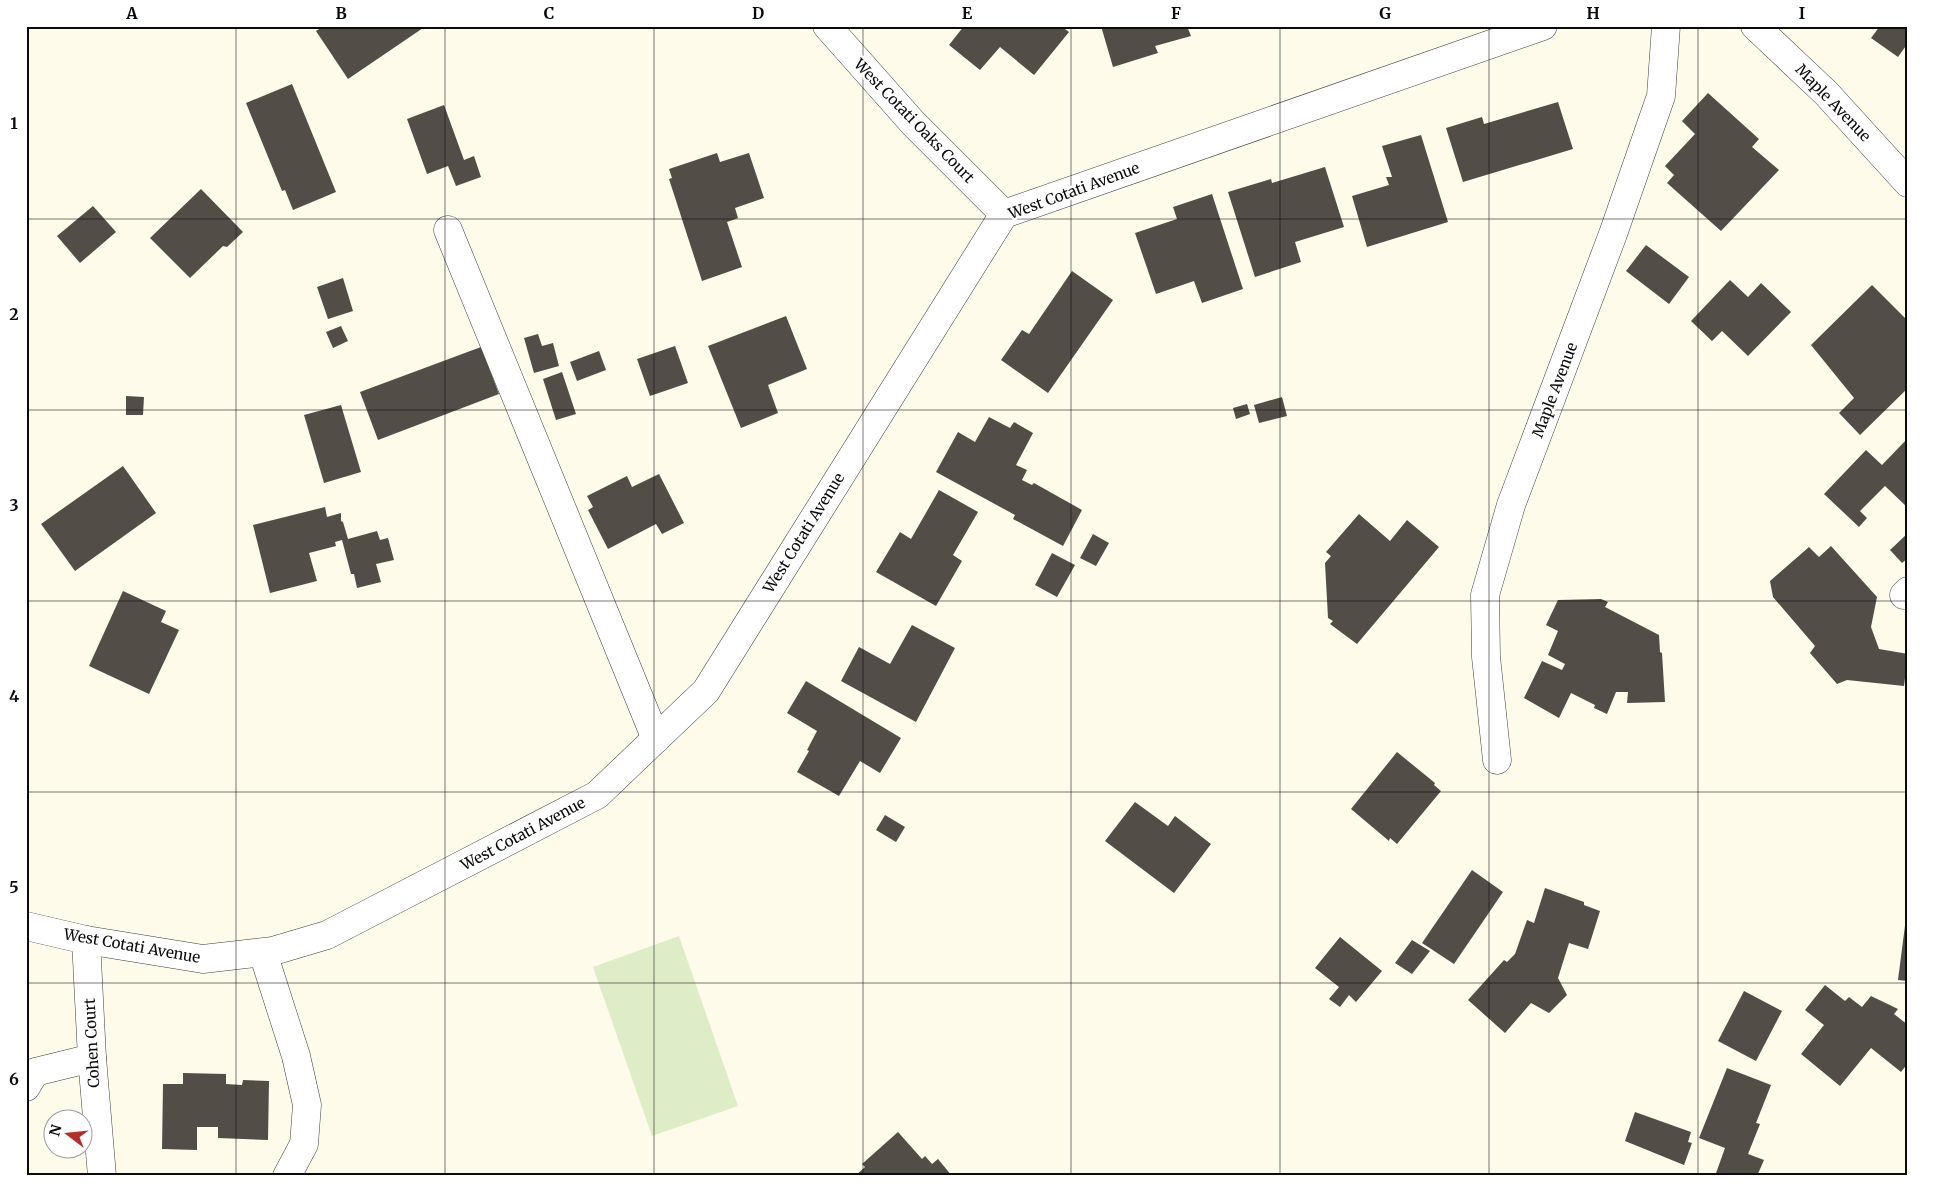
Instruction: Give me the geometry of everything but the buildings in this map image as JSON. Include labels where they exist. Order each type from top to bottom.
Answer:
[{"type":"street","name":"West Cotati Oaks Court","points":[[827,26],[913,123],[1004,214]]},
{"type":"street","name":"West Cotati Avenue","points":[[26,926],[86,940],[203,959],[263,953],[327,935],[597,795],[706,691],[1004,214],[1543,26]]},
{"type":"street","name":"Maple Avenue","points":[[1497,760],[1486,656],[1486,594],[1511,505],[1613,234],[1661,96],[1666,26]]},
{"type":"street","name":"Maple Avenue","points":[[1755,26],[1826,93],[1908,183]]},
{"type":"street","points":[[448,230],[656,738]]},
{"type":"street","name":"Cohen Court","points":[[86,940],[92,1058],[102,1176]]},
{"type":"street","points":[[263,953],[296,1056],[307,1105],[304,1144],[287,1176]]},
{"type":"street","points":[[26,1087],[35,1072],[92,1058]]},
{"type":"green space","points":[[679,936],[738,1106],[652,1136],[593,967]]}]
